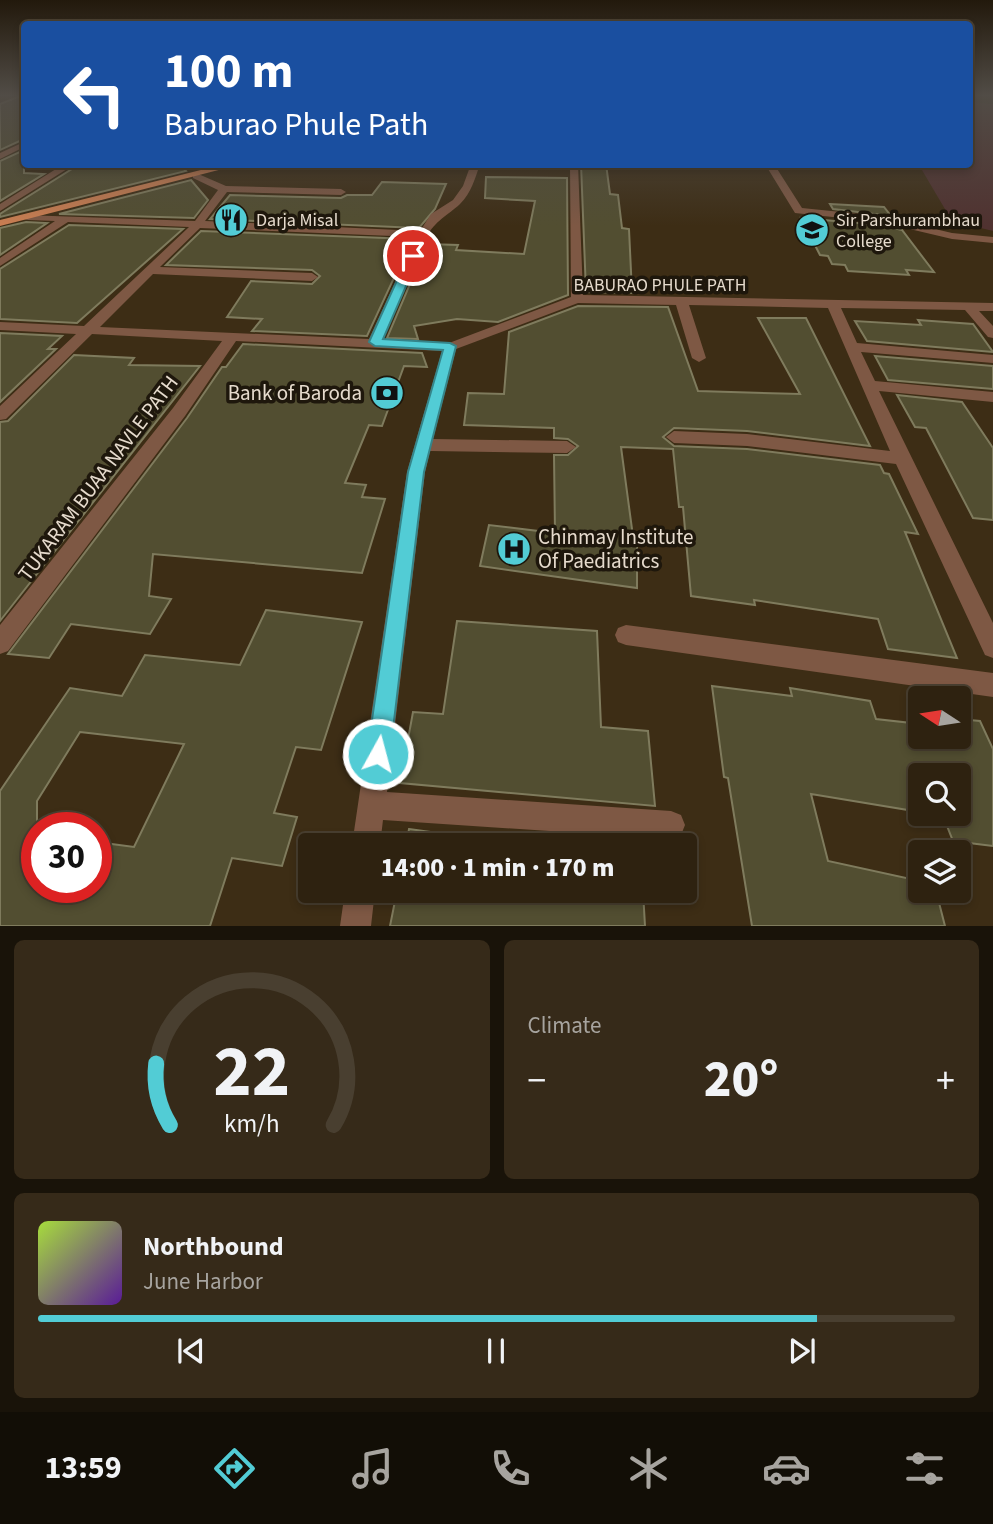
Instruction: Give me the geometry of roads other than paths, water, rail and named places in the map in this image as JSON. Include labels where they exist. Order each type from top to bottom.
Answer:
[{"type":"main road","points":[[0,223],[224,168]]},
{"type":"street","points":[[0,156],[21,146]]},
{"type":"street","points":[[0,208],[65,168]]},
{"type":"street","points":[[375,342],[423,234],[435,216],[456,202],[468,187],[475,168]]},
{"type":"street","points":[[574,168],[577,299]]},
{"type":"street","points":[[772,168],[799,211],[880,219],[952,236],[993,240]]},
{"type":"street","points":[[196,176],[224,189],[341,192]]},
{"type":"street","points":[[0,415],[197,225],[224,189]]},
{"type":"street","points":[[28,216],[423,234]]},
{"type":"street","points":[[0,263],[65,219]]},
{"type":"street","points":[[150,271],[312,277]]},
{"type":"street","name":"BABURAO PHULE PATH","points":[[0,326],[450,346],[577,299],[993,307]]},
{"type":"street","points":[[681,301],[699,358]]},
{"type":"street","points":[[834,304],[902,459],[993,647]]},
{"type":"street","points":[[969,307],[993,334]]},
{"type":"street","name":"TUKARAM BUAA NAVLE PATH","points":[[0,643],[178,412],[231,338]]},
{"type":"street","points":[[368,833],[416,472],[450,346]]},
{"type":"street","points":[[853,347],[993,359]]},
{"type":"street","points":[[870,385],[993,397]]},
{"type":"street","points":[[674,437],[810,446],[902,459]]},
{"type":"street","points":[[423,445],[567,447]]},
{"type":"street","points":[[626,635],[993,685]]},
{"type":"street","points":[[372,806],[671,825]]},
{"type":"street","points":[[355,926],[358,903]]},
{"type":"place","name":"Darja Misal","points":[[231,220]]},
{"type":"place","name":"Sir Parshurambhau College","points":[[812,230]]},
{"type":"place","name":"Bank of Baroda","points":[[387,393]]},
{"type":"place","name":"Chinmay Institute Of Paediatrics","points":[[514,549]]}]
